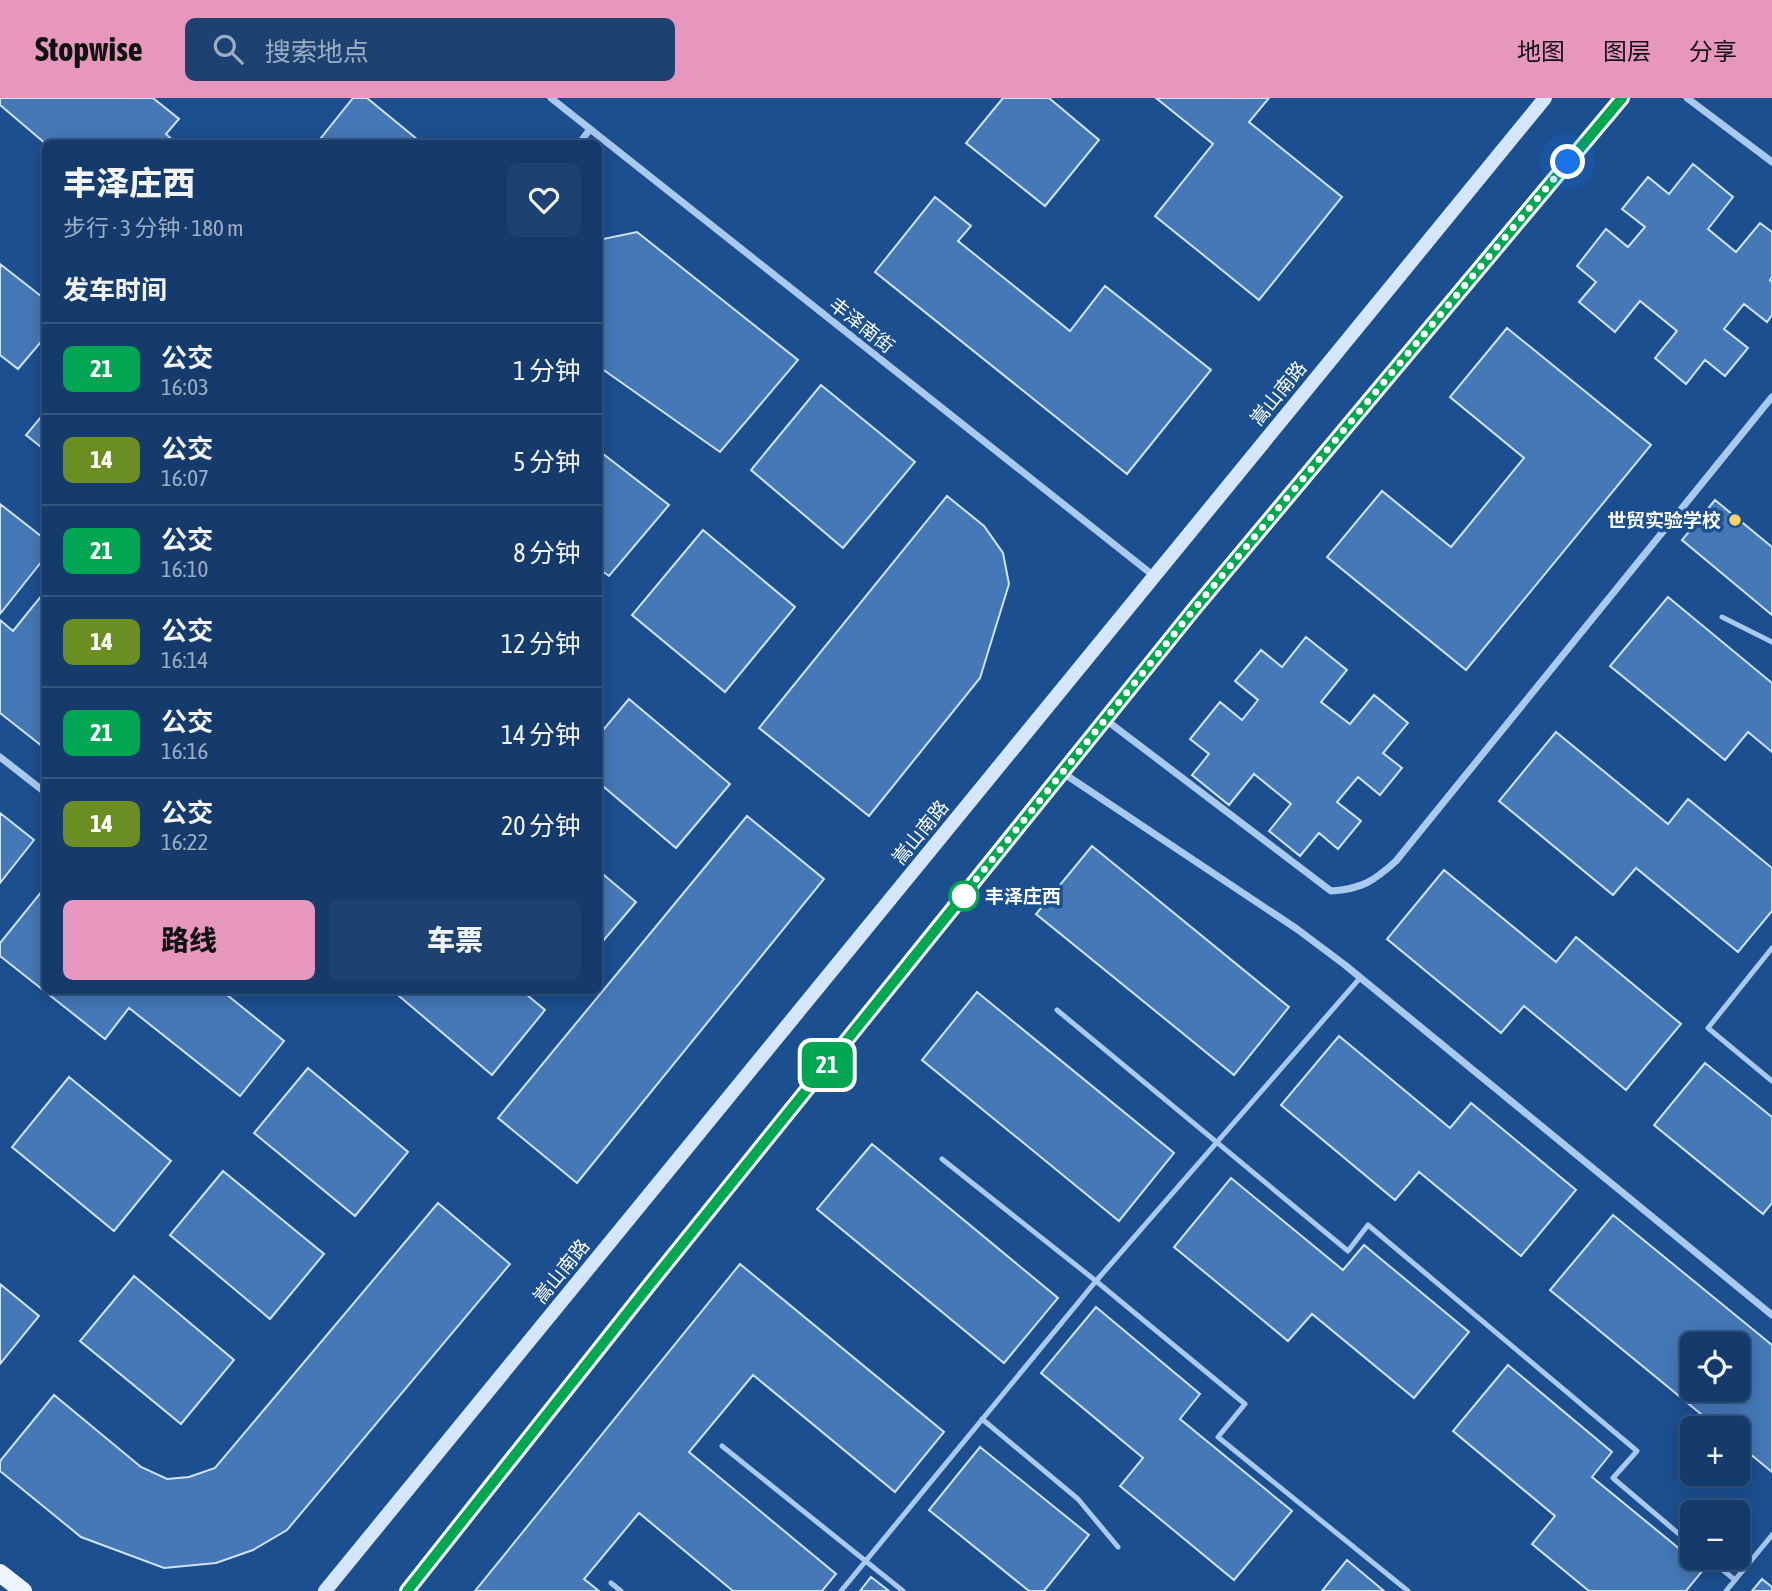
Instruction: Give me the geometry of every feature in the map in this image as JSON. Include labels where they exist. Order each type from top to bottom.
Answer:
[{"type":"main road","points":[[0,1573],[23,1591]]},
{"type":"street","name":"丰泽南街","points":[[551,98],[1154,576]]},
{"type":"street","name":"嵩山南路","points":[[325,1591],[1545,98]]},
{"type":"street","points":[[407,1591],[1195,608],[1622,98]]},
{"type":"street","points":[[1687,98],[1772,162]]},
{"type":"street","points":[[582,140],[590,129]]},
{"type":"street","points":[[1106,719],[1331,891],[1353,889],[1375,880],[1396,861],[1772,397]]},
{"type":"street","points":[[0,757],[42,790]]},
{"type":"street","points":[[1063,773],[1297,929],[1772,1315]]},
{"type":"lane","points":[[1721,617],[1772,642]]},
{"type":"lane","points":[[1772,948],[1708,1028],[1772,1081]]},
{"type":"lane","points":[[841,1591],[1096,1281],[1360,978]]},
{"type":"lane","points":[[1057,1010],[1348,1251],[1368,1225],[1627,1442],[1637,1451],[1613,1478],[1680,1535]]},
{"type":"lane","points":[[942,1158],[1245,1404],[1218,1437],[1408,1591]]},
{"type":"lane","points":[[982,1419],[1078,1499],[1118,1547]]},
{"type":"lane","points":[[722,1446],[903,1591]]},
{"type":"lane","points":[[1726,1591],[1772,1535]]},
{"type":"lane","points":[[1765,1544],[1772,1550]]},
{"type":"lane","points":[[1723,1570],[1735,1580]]},
{"type":"lane","points":[[611,1583],[621,1591]]},
{"type":"building","points":[[0,98],[153,98],[179,119],[166,134],[173,140],[42,141],[0,105]]},
{"type":"building","points":[[353,98],[367,98],[418,140],[323,140],[321,138]]},
{"type":"building","points":[[1003,98],[1049,98],[1099,140],[1045,206],[966,143]]},
{"type":"building","points":[[1156,98],[1269,98],[1249,122],[1342,197],[1259,300],[1155,216],[1213,144]]},
{"type":"building","points":[[1693,164],[1733,197],[1708,229],[1736,252],[1760,223],[1772,232],[1772,315],[1767,322],[1744,304],[1724,329],[1748,348],[1725,376],[1705,360],[1686,384],[1655,358],[1677,331],[1640,301],[1615,332],[1579,302],[1596,282],[1577,266],[1606,229],[1628,247],[1645,227],[1622,209],[1648,177],[1669,194]]},
{"type":"building","points":[[935,197],[971,226],[958,241],[1070,331],[1105,286],[1211,370],[1127,474],[875,272]]},
{"type":"building","points":[[637,232],[798,360],[720,452],[602,369],[602,239]]},
{"type":"building","points":[[0,264],[42,297],[42,341],[18,369],[0,355]]},
{"type":"building","points":[[1507,328],[1651,445],[1466,670],[1327,557],[1382,491],[1451,547],[1524,458],[1450,397]]},
{"type":"building","points":[[821,385],[915,462],[843,548],[751,470]]},
{"type":"building","points":[[42,416],[42,448],[26,435]]},
{"type":"building","points":[[602,453],[669,505],[609,576],[602,571]]},
{"type":"building","points":[[947,496],[984,526],[1003,553],[1009,584],[980,678],[869,816],[759,728]]},
{"type":"building","name":"世贸实验学校","points":[[1715,500],[1772,547],[1772,615],[1682,540]]},
{"type":"building","points":[[0,504],[42,537],[42,561],[0,614]]},
{"type":"building","points":[[703,530],[795,607],[725,692],[632,615]]},
{"type":"building","points":[[42,595],[42,746],[0,713],[0,620],[13,631]]},
{"type":"building","points":[[1668,597],[1772,683],[1772,752],[1748,732],[1725,760],[1610,666]]},
{"type":"building","points":[[1306,637],[1347,670],[1321,702],[1350,724],[1374,695],[1408,723],[1383,753],[1402,768],[1380,795],[1358,777],[1337,802],[1361,821],[1338,849],[1319,833],[1300,856],[1269,831],[1291,804],[1254,774],[1229,805],[1192,775],[1209,754],[1190,739],[1220,702],[1242,720],[1258,700],[1235,681],[1261,650],[1282,667]]},
{"type":"building","points":[[629,699],[730,784],[676,848],[602,785],[602,731]]},
{"type":"building","points":[[1556,732],[1668,824],[1688,799],[1772,868],[1772,911],[1738,952],[1636,868],[1613,895],[1499,801]]},
{"type":"building","points":[[0,813],[34,840],[0,883]]},
{"type":"building","points":[[747,816],[824,879],[577,1183],[498,1118]]},
{"type":"building","points":[[1092,846],[1289,1007],[1234,1075],[1036,914]]},
{"type":"building","points":[[1444,870],[1556,962],[1576,937],[1681,1024],[1626,1090],[1524,1006],[1501,1033],[1387,939]]},
{"type":"building","points":[[602,873],[636,902],[602,942]]},
{"type":"building","points":[[42,891],[42,989],[0,956],[0,943]]},
{"type":"building","points":[[977,992],[1174,1153],[1119,1221],[922,1060]]},
{"type":"building","points":[[48,994],[226,994],[284,1041],[240,1096],[129,1008],[105,1039]]},
{"type":"building","points":[[397,994],[526,994],[545,1010],[492,1075]]},
{"type":"building","points":[[1339,1036],[1450,1128],[1471,1103],[1576,1190],[1521,1256],[1419,1172],[1395,1200],[1281,1105]]},
{"type":"building","points":[[1705,1063],[1772,1117],[1772,1203],[1763,1214],[1654,1125]]},
{"type":"building","points":[[308,1068],[408,1152],[355,1216],[254,1133]]},
{"type":"building","points":[[69,1077],[171,1161],[114,1231],[12,1147]]},
{"type":"building","points":[[872,1144],[1058,1298],[1004,1363],[817,1209]]},
{"type":"building","points":[[223,1171],[324,1254],[270,1319],[170,1235]]},
{"type":"building","points":[[1231,1178],[1343,1270],[1364,1245],[1469,1332],[1414,1398],[1312,1314],[1288,1341],[1174,1247]]},
{"type":"building","points":[[438,1203],[510,1264],[287,1530],[253,1550],[216,1563],[164,1568],[81,1537],[0,1471],[0,1461],[54,1395],[141,1467],[167,1479],[189,1477],[215,1468]]},
{"type":"building","points":[[1613,1215],[1772,1345],[1772,1472],[1750,1454],[1750,1416],[1703,1416],[1686,1402],[1750,1402],[1750,1332],[1680,1332],[1680,1397],[1550,1290]]},
{"type":"building","points":[[740,1264],[944,1432],[895,1492],[753,1375],[689,1452],[836,1574],[822,1591],[733,1591],[639,1513],[584,1579],[599,1591],[475,1591]]},
{"type":"building","points":[[134,1276],[234,1360],[181,1424],[80,1341]]},
{"type":"building","points":[[0,1284],[39,1316],[0,1364]]},
{"type":"building","points":[[1096,1307],[1200,1394],[1180,1419],[1292,1511],[1234,1580],[1120,1486],[1143,1458],[1041,1373]]},
{"type":"building","points":[[1508,1365],[1612,1452],[1592,1477],[1680,1549],[1680,1570],[1703,1570],[1686,1591],[1589,1591],[1532,1544],[1555,1516],[1453,1431]]},
{"type":"building","points":[[980,1447],[1089,1535],[1044,1591],[1029,1591],[929,1510]]},
{"type":"building","points":[[1347,1560],[1384,1591],[1322,1591]]},
{"type":"building","points":[[871,1577],[889,1591],[860,1591]]},
{"type":"building","points":[[1762,1579],[1772,1587],[1772,1591],[1752,1591]]},
{"type":"bus line","name":"21","points":[[407,1591],[651,1283],[1195,608],[1622,98]]},
{"type":"place","name":"世贸实验学校","points":[[1735,520]]},
{"type":"place","name":"丰泽庄西","points":[[964,896]]},
{"type":"route","points":[[964,896],[962,897],[1195,608],[1568,162]]}]
